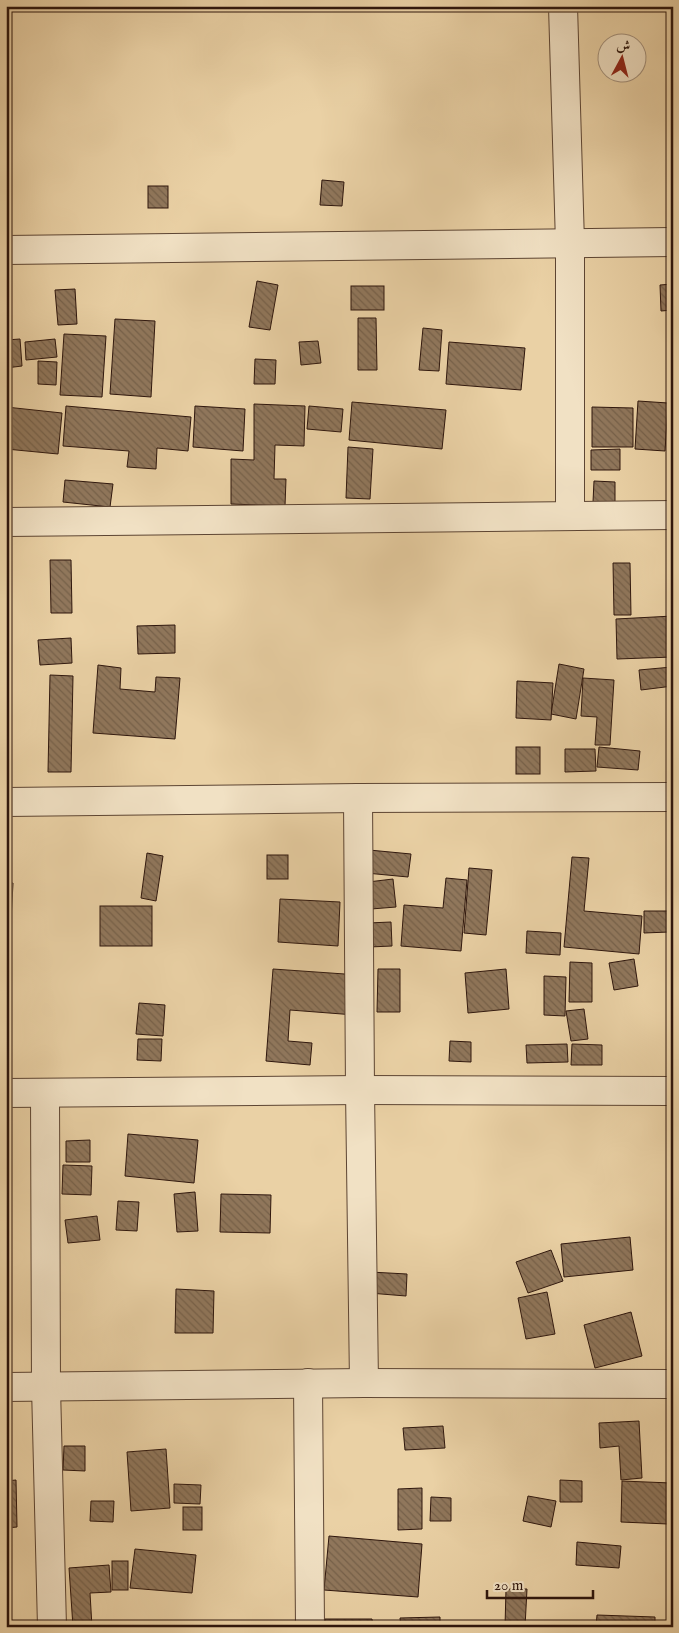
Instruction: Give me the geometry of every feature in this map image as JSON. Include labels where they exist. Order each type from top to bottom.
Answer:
[{"type":"street","points":[[563,6],[570,243],[570,516]]},
{"type":"street","points":[[6,250],[673,242]]},
{"type":"street","points":[[6,522],[673,515]]},
{"type":"street","points":[[6,802],[673,797]]},
{"type":"street","points":[[358,798],[364,1383]]},
{"type":"street","points":[[6,1094],[360,1090],[673,1092]]},
{"type":"street","points":[[45,1094],[46,1387],[52,1627]]},
{"type":"street","points":[[6,1387],[364,1383],[673,1384]]},
{"type":"street","points":[[308,1384],[310,1627]]},
{"type":"building","points":[[322,180],[344,182],[342,206],[320,205]]},
{"type":"building","points":[[148,186],[168,186],[168,208],[148,208]]},
{"type":"building","points":[[257,281],[278,285],[270,330],[249,327]]},
{"type":"building","points":[[673,284],[673,310],[661,311],[660,285]]},
{"type":"building","points":[[351,286],[384,286],[384,310],[351,310]]},
{"type":"building","points":[[75,289],[77,324],[58,325],[55,290]]},
{"type":"building","points":[[358,318],[376,318],[377,370],[358,370]]},
{"type":"building","points":[[115,319],[155,321],[151,397],[110,394]]},
{"type":"building","points":[[423,328],[442,330],[439,371],[419,370]]},
{"type":"building","points":[[64,334],[106,336],[102,397],[60,395]]},
{"type":"building","points":[[20,339],[22,366],[6,368],[6,340]]},
{"type":"building","points":[[55,339],[57,357],[26,360],[25,342]]},
{"type":"building","points":[[318,341],[321,363],[301,365],[299,342]]},
{"type":"building","points":[[449,342],[525,348],[521,390],[446,384]]},
{"type":"building","points":[[255,359],[276,360],[275,384],[254,384]]},
{"type":"building","points":[[38,361],[57,362],[56,385],[38,384]]},
{"type":"building","points":[[638,401],[668,403],[665,451],[635,449]]},
{"type":"building","points":[[352,402],[446,410],[442,449],[349,440]]},
{"type":"building","points":[[254,404],[305,406],[304,446],[275,445],[274,479],[286,479],[285,506],[231,504],[231,459],[254,460]]},
{"type":"building","points":[[66,406],[191,417],[188,451],[157,448],[156,469],[127,467],[129,451],[63,446]]},
{"type":"building","points":[[195,406],[245,409],[243,451],[193,447]]},
{"type":"building","points":[[309,406],[343,409],[341,432],[307,429]]},
{"type":"building","points":[[6,407],[62,413],[58,454],[6,449]]},
{"type":"building","points":[[592,407],[633,408],[633,447],[592,447]]},
{"type":"building","points":[[348,447],[373,449],[370,499],[346,498]]},
{"type":"building","points":[[620,449],[620,470],[591,470],[591,450]]},
{"type":"building","points":[[673,451],[673,500],[669,499]]},
{"type":"building","points":[[65,480],[113,484],[110,507],[63,502]]},
{"type":"building","points":[[594,481],[615,482],[615,503],[593,502]]},
{"type":"building","points":[[50,560],[71,560],[72,613],[51,613]]},
{"type":"building","points":[[613,563],[630,563],[631,615],[614,615]]},
{"type":"building","points":[[673,616],[673,657],[617,659],[616,619]]},
{"type":"building","points":[[175,625],[175,653],[138,654],[137,626]]},
{"type":"building","points":[[71,638],[72,663],[40,665],[38,640]]},
{"type":"building","points":[[559,664],[584,669],[576,719],[551,714]]},
{"type":"building","points":[[98,665],[121,668],[120,689],[155,692],[156,677],[180,678],[175,739],[93,733]]},
{"type":"building","points":[[672,667],[673,686],[641,690],[639,670]]},
{"type":"building","points":[[50,675],[73,676],[71,772],[48,772]]},
{"type":"building","points":[[583,678],[614,680],[610,745],[595,745],[597,717],[581,716]]},
{"type":"building","points":[[517,681],[553,683],[551,720],[516,718]]},
{"type":"building","points":[[516,747],[540,747],[540,774],[516,774]]},
{"type":"building","points":[[599,747],[640,751],[638,770],[597,767]]},
{"type":"building","points":[[565,749],[595,749],[596,771],[565,772]]},
{"type":"building","points":[[369,850],[411,854],[408,877],[366,873]]},
{"type":"building","points":[[147,853],[163,856],[156,901],[141,898]]},
{"type":"building","points":[[267,855],[288,855],[288,879],[267,879]]},
{"type":"building","points":[[572,857],[589,858],[584,911],[642,916],[639,954],[564,947]]},
{"type":"building","points":[[469,868],[492,870],[486,935],[464,933]]},
{"type":"building","points":[[446,878],[467,880],[461,951],[401,946],[404,905],[443,908]]},
{"type":"building","points":[[393,879],[396,907],[371,909],[368,882]]},
{"type":"building","points":[[6,883],[13,883],[10,939],[6,938]]},
{"type":"building","points":[[280,899],[340,902],[338,946],[278,942]]},
{"type":"building","points":[[100,906],[152,906],[152,946],[100,946]]},
{"type":"building","points":[[644,911],[669,911],[669,932],[644,933]]},
{"type":"building","points":[[391,922],[392,946],[369,947],[368,923]]},
{"type":"building","points":[[527,931],[561,933],[560,955],[526,953]]},
{"type":"building","points":[[634,959],[638,986],[614,990],[609,963]]},
{"type":"building","points":[[570,962],[592,963],[592,1002],[569,1002]]},
{"type":"building","points":[[273,969],[359,975],[355,1015],[290,1010],[288,1041],[312,1043],[310,1065],[266,1061]]},
{"type":"building","points":[[378,969],[400,969],[400,1012],[377,1012]]},
{"type":"building","points":[[506,969],[509,1009],[468,1013],[465,973]]},
{"type":"building","points":[[544,976],[566,977],[565,1016],[544,1015]]},
{"type":"building","points":[[139,1003],[165,1005],[163,1036],[136,1034]]},
{"type":"building","points":[[584,1009],[588,1039],[571,1041],[566,1011]]},
{"type":"building","points":[[138,1039],[162,1039],[161,1061],[137,1060]]},
{"type":"building","points":[[450,1041],[471,1042],[471,1062],[449,1061]]},
{"type":"building","points":[[567,1044],[568,1062],[527,1063],[526,1045]]},
{"type":"building","points":[[572,1044],[602,1045],[602,1065],[571,1065]]},
{"type":"building","points":[[128,1134],[198,1140],[194,1183],[125,1176]]},
{"type":"building","points":[[90,1140],[90,1162],[66,1162],[66,1141]]},
{"type":"building","points":[[63,1165],[92,1166],[91,1195],[62,1194]]},
{"type":"building","points":[[195,1192],[198,1231],[177,1232],[174,1194]]},
{"type":"building","points":[[221,1194],[271,1195],[270,1233],[220,1232]]},
{"type":"building","points":[[118,1201],[139,1202],[137,1231],[116,1230]]},
{"type":"building","points":[[6,1207],[10,1207],[8,1239],[6,1239]]},
{"type":"building","points":[[97,1216],[100,1240],[68,1243],[65,1220]]},
{"type":"building","points":[[630,1237],[633,1270],[564,1277],[561,1244]]},
{"type":"building","points":[[551,1250],[563,1281],[528,1293],[516,1262]]},
{"type":"building","points":[[370,1272],[407,1274],[406,1296],[369,1293]]},
{"type":"building","points":[[176,1289],[214,1291],[213,1333],[175,1333]]},
{"type":"building","points":[[547,1292],[555,1334],[526,1339],[518,1298]]},
{"type":"building","points":[[631,1312],[642,1356],[595,1368],[584,1325]]},
{"type":"building","points":[[639,1421],[642,1478],[621,1480],[619,1446],[600,1448],[599,1423]]},
{"type":"building","points":[[443,1426],[445,1448],[405,1450],[403,1428]]},
{"type":"building","points":[[64,1446],[85,1446],[85,1471],[63,1470]]},
{"type":"building","points":[[166,1449],[170,1508],[131,1511],[127,1452]]},
{"type":"building","points":[[16,1480],[17,1527],[6,1528],[6,1481]]},
{"type":"building","points":[[560,1480],[582,1481],[582,1502],[560,1502]]},
{"type":"building","points":[[622,1481],[671,1483],[668,1524],[621,1522]]},
{"type":"building","points":[[174,1484],[201,1485],[200,1504],[174,1503]]},
{"type":"building","points":[[422,1488],[422,1529],[398,1530],[398,1489]]},
{"type":"building","points":[[528,1496],[556,1501],[551,1527],[523,1521]]},
{"type":"building","points":[[431,1497],[451,1498],[451,1521],[430,1521]]},
{"type":"building","points":[[91,1501],[114,1501],[113,1522],[90,1521]]},
{"type":"building","points":[[183,1507],[202,1507],[202,1530],[183,1530]]},
{"type":"building","points":[[329,1536],[422,1544],[418,1597],[324,1590]]},
{"type":"building","points":[[577,1542],[621,1546],[619,1568],[576,1565]]},
{"type":"building","points":[[135,1549],[196,1555],[192,1593],[130,1588]]},
{"type":"building","points":[[112,1561],[128,1561],[128,1590],[112,1590]]},
{"type":"building","points":[[109,1565],[111,1592],[90,1593],[92,1627],[73,1627],[69,1568]]},
{"type":"building","points":[[506,1589],[527,1589],[525,1627],[505,1627]]},
{"type":"building","points":[[597,1615],[655,1617],[655,1627],[596,1627]]},
{"type":"building","points":[[440,1617],[440,1627],[401,1627],[400,1618]]},
{"type":"building","points":[[325,1619],[372,1619],[373,1627],[325,1627]]},
{"type":"building","points":[[143,1625],[175,1625],[175,1627],[143,1627]]}]
